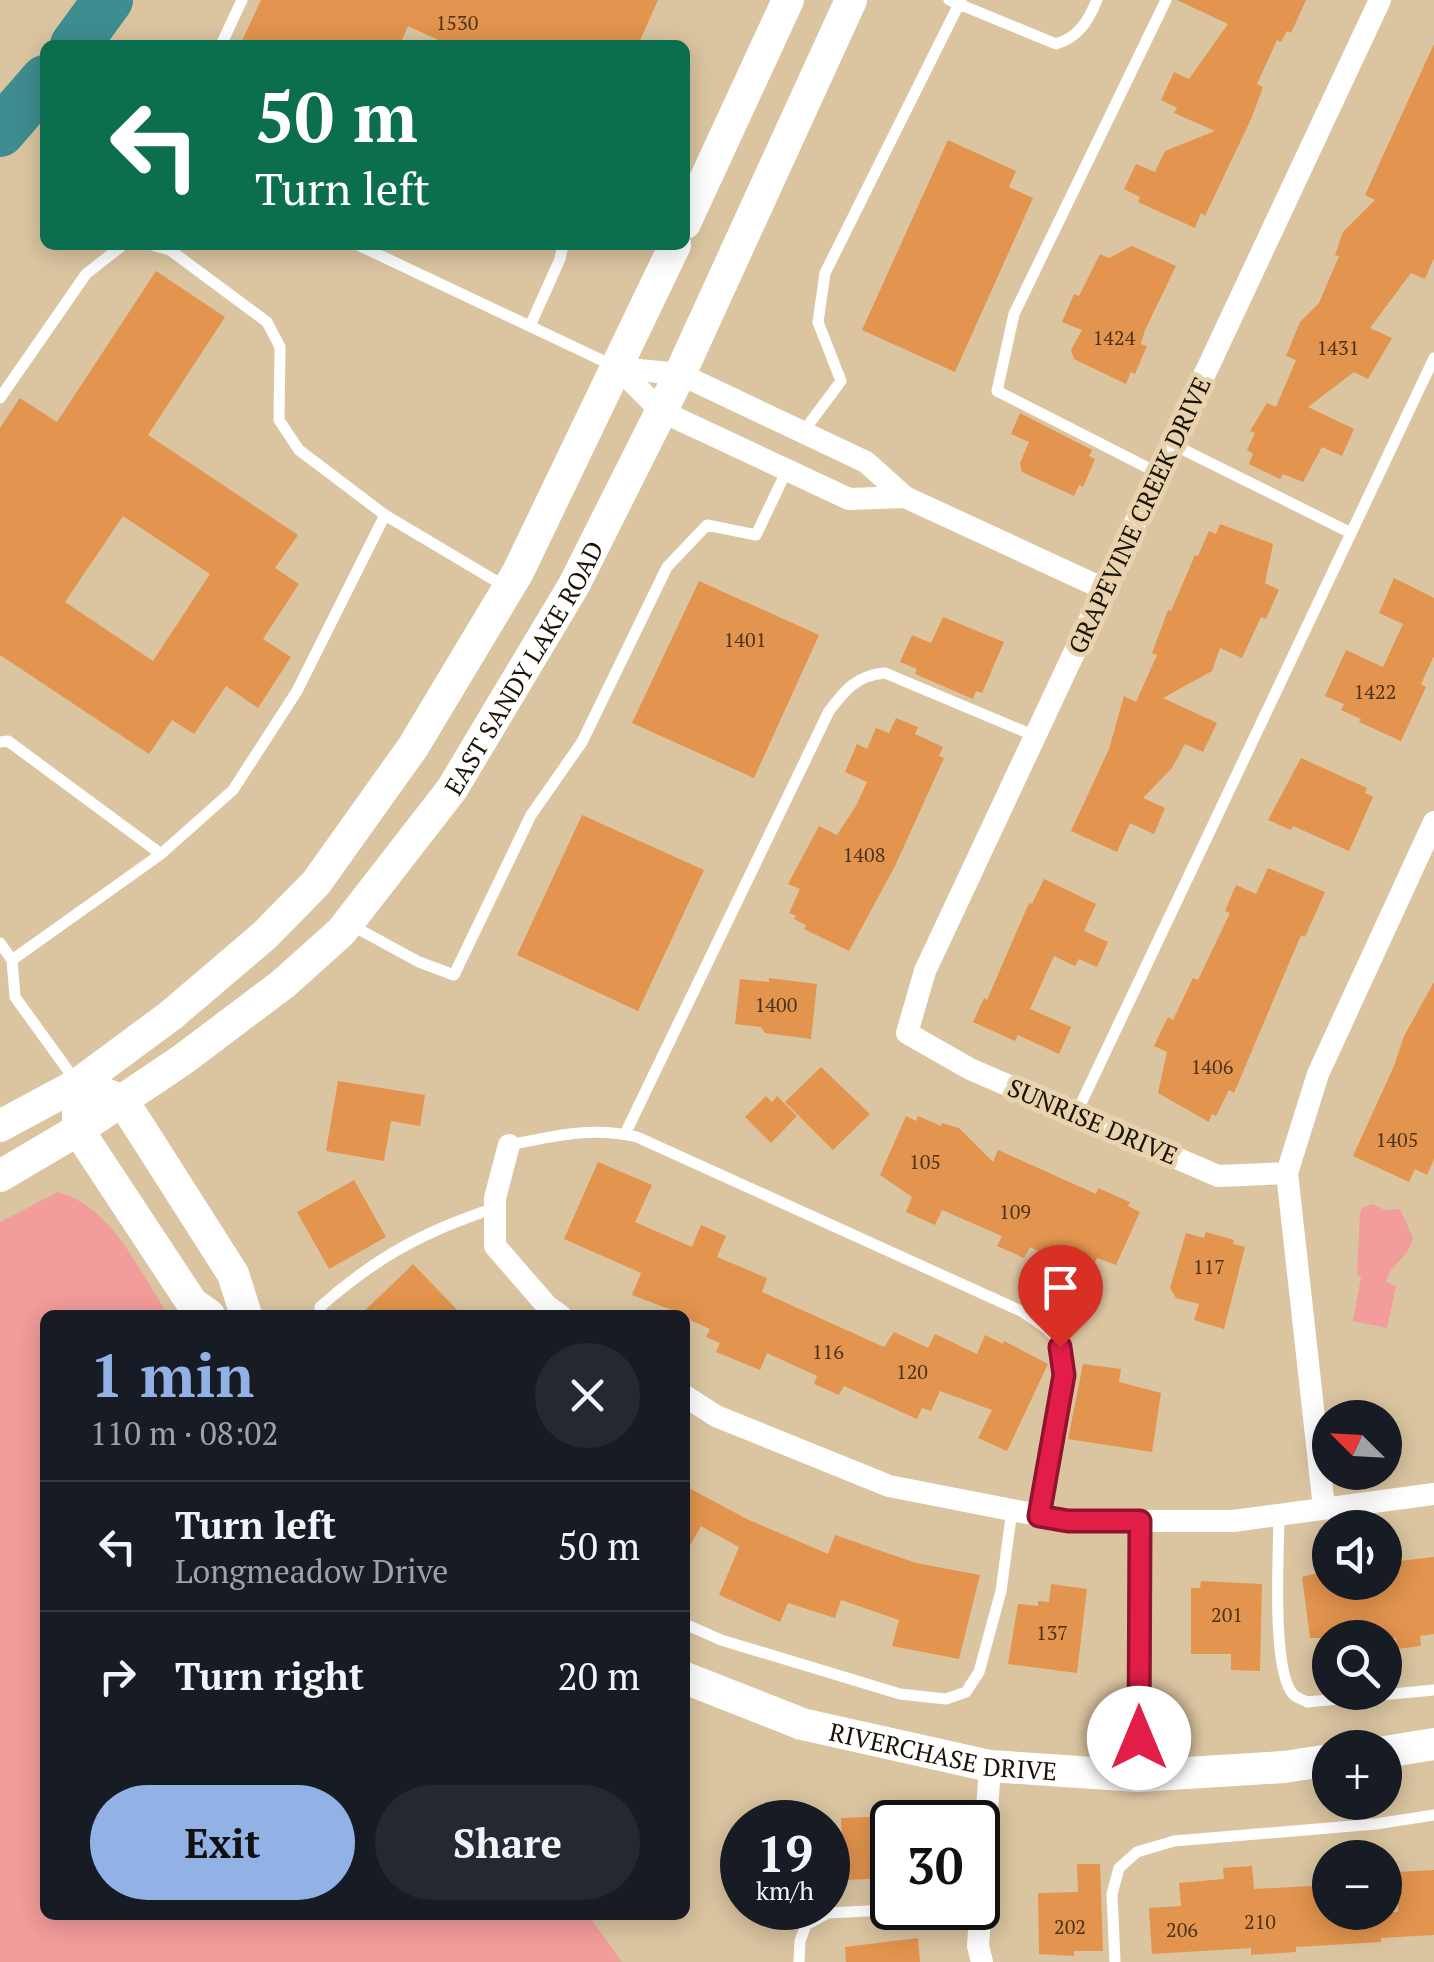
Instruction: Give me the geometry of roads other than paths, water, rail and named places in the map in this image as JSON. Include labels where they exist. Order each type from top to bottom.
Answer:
[{"type":"main road","points":[[690,212],[788,0]]},
{"type":"main road","name":"EAST SANDY LAKE ROAD","points":[[0,1176],[78,1130],[182,1060],[282,984],[347,924],[452,789],[574,585],[680,374],[852,0]]},
{"type":"main road","name":"EAST SANDY LAKE ROAD","points":[[0,1126],[78,1084],[184,1005],[266,935],[316,882],[413,747],[508,588],[673,250]]},
{"type":"main road","points":[[202,1310],[192,1303],[78,1130],[78,1084],[122,1100],[233,1274],[244,1310]]},
{"type":"main road","name":"RIVERCHASE DRIVE","points":[[690,1680],[802,1724],[990,1766],[1138,1776],[1312,1763]]},
{"type":"main road","points":[[1402,1749],[1434,1744]]},
{"type":"street","name":"GRAPEVINE CREEK DRIVE","points":[[907,1033],[925,970],[1380,0]]},
{"type":"street","points":[[618,368],[680,374],[866,462],[904,497],[1104,590]]},
{"type":"street","points":[[618,368],[661,412],[849,499],[904,497]]},
{"type":"street","points":[[787,470],[803,432]]},
{"type":"street","points":[[1324,1508],[1287,1173],[1318,1074],[1434,822]]},
{"type":"street","name":"SUNRISE DRIVE","points":[[907,1033],[970,1068],[1218,1176],[1287,1173]]},
{"type":"street","points":[[510,1145],[494,1208],[495,1246],[553,1310]]},
{"type":"street","points":[[690,1399],[716,1416],[889,1486],[1068,1521],[1233,1521],[1434,1494]]},
{"type":"street","points":[[1138,1776],[1140,1521]]},
{"type":"street","points":[[987,1800],[990,1766]]},
{"type":"street","points":[[978,1930],[982,1962]]},
{"type":"lane","points":[[224,40],[242,0]]},
{"type":"lane","points":[[803,432],[841,381],[818,322],[825,273],[956,1],[1056,44],[1075,36],[1089,19],[1097,0]]},
{"type":"lane","points":[[1158,473],[996,391],[1014,314],[1166,0]]},
{"type":"lane","points":[[0,398],[86,274],[117,250]]},
{"type":"lane","points":[[170,250],[267,322],[280,347],[279,420],[299,450],[385,516],[508,588]]},
{"type":"lane","points":[[372,250],[618,368]]},
{"type":"lane","points":[[530,326],[562,250]]},
{"type":"lane","points":[[1076,1114],[1434,358]]},
{"type":"lane","points":[[1172,444],[1351,533]]},
{"type":"lane","points":[[347,924],[419,962],[454,975],[531,815],[582,742],[667,567],[707,525],[756,535],[787,470]]},
{"type":"lane","points":[[12,960],[161,854],[233,790],[297,691],[385,516]]},
{"type":"lane","points":[[625,1134],[829,711],[848,687],[868,674],[885,673],[1035,736]]},
{"type":"lane","points":[[0,742],[8,741],[161,854]]},
{"type":"lane","points":[[0,943],[12,960],[15,997],[78,1084]]},
{"type":"lane","points":[[510,1145],[580,1130],[625,1134],[1021,1312],[1048,1330],[1060,1347],[1064,1375],[1039,1516]]},
{"type":"lane","points":[[320,1310],[360,1272],[443,1224],[494,1208]]},
{"type":"lane","points":[[690,1626],[721,1640],[900,1694],[946,1699],[966,1692],[979,1672],[1001,1591],[1012,1510]]},
{"type":"lane","points":[[1279,1515],[1279,1643],[1292,1694],[1307,1702],[1434,1690]]},
{"type":"lane","points":[[1115,1962],[1112,1894],[1119,1868],[1137,1852],[1174,1841],[1376,1824],[1434,1814]]},
{"type":"lane","points":[[799,1962],[806,1925],[828,1913],[870,1911]]},
{"type":"waterway","points":[[79,40],[108,0]]},
{"type":"waterway","points":[[0,132],[40,86]]}]
